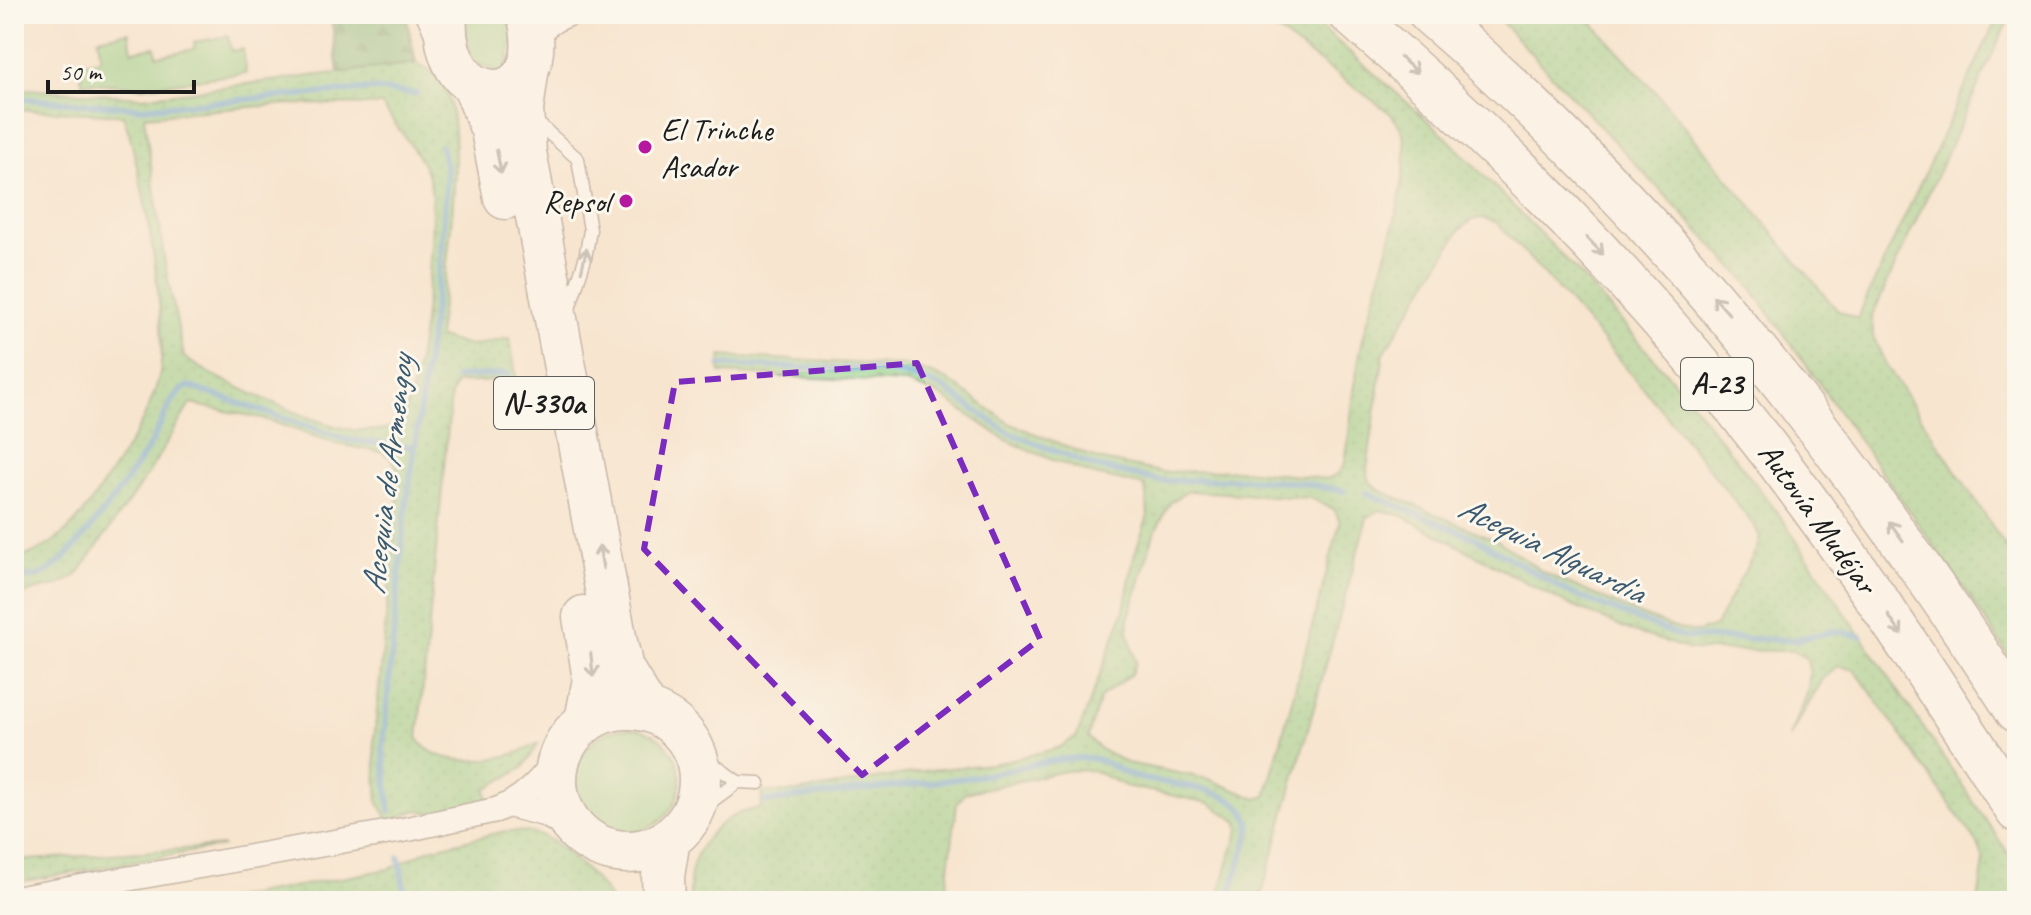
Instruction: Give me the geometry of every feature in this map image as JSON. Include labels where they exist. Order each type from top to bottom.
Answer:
[{"type":"highway","name":"N-330a","points":[[446,14],[445,33],[495,144],[593,666],[576,731],[560,754],[556,782],[562,810],[628,877],[635,901]]},
{"type":"highway","name":"Autovía Mudéjar","points":[[1350,14],[1538,187],[1606,257],[1721,390],[1853,564],[2017,811]]},
{"type":"highway","name":"Autovía Mudéjar","points":[[1430,14],[1582,154],[1674,250],[1768,361],[1915,558],[2017,711]]},
{"type":"highway","points":[[1471,14],[1579,127],[1582,154]]},
{"type":"highway","name":"N-330a","points":[[527,60],[525,152],[619,656],[631,688],[647,710],[670,721],[694,750]]},
{"type":"highway","points":[[463,74],[494,93],[504,91],[527,60]]},
{"type":"highway","points":[[576,731],[622,708],[647,710]]},
{"type":"highway","points":[[664,901],[663,876],[700,778],[694,750]]},
{"type":"highway","points":[[594,841],[635,852],[679,829]]},
{"type":"street","points":[[14,899],[408,829],[508,805],[536,784],[576,731]]},
{"type":"street","points":[[508,805],[544,814],[594,841]]},
{"type":"lane","points":[[422,14],[431,36],[463,74]]},
{"type":"lane","points":[[527,60],[560,24],[585,14]]},
{"type":"lane","points":[[694,750],[738,782],[759,783]]},
{"type":"lane","points":[[679,829],[738,782]]},
{"type":"highlighted area","points":[[917,363],[1040,639],[862,775],[644,549],[675,382]]},
{"type":"green space","points":[[331,14],[406,14],[416,63],[338,73]]},
{"type":"green space","points":[[462,14],[512,14],[516,28],[505,74],[472,62]]},
{"type":"green space","points":[[1254,14],[1306,14],[1441,132],[1578,272],[1684,393],[1775,509],[2017,866],[2017,901],[1978,901],[1984,861],[1978,844],[1855,670],[1838,666],[1823,679],[1789,738],[1808,688],[1806,658],[1793,651],[1691,650],[1634,632],[1561,601],[1403,516],[1379,510],[1367,518],[1260,901],[1216,901],[1239,829],[1238,822],[1209,803],[1125,786],[1093,770],[1065,771],[965,793],[957,804],[945,901],[691,901],[693,867],[706,839],[730,818],[761,808],[762,792],[796,792],[929,770],[992,764],[1058,748],[1077,736],[1124,610],[1134,556],[1148,516],[1145,486],[1094,475],[1004,439],[938,394],[906,383],[720,373],[721,356],[909,366],[946,379],[1011,424],[1098,459],[1161,472],[1244,470],[1327,479],[1339,473],[1345,463],[1361,348],[1403,179],[1403,134],[1390,113]],"holes":[[[1482,218],[1496,222],[1596,333],[1755,527],[1760,537],[1757,548],[1715,626],[1698,632],[1678,629],[1638,614],[1543,572],[1498,541],[1379,490],[1370,482],[1367,469],[1384,353],[1459,231],[1472,220]],[[1188,491],[1311,498],[1335,510],[1340,523],[1266,796],[1257,799],[1209,779],[1127,763],[1100,749],[1088,737],[1100,698],[1131,674],[1136,662],[1128,632],[1129,617],[1154,534],[1170,503]]]},
{"type":"green space","points":[[1494,14],[1589,14],[1587,17],[1656,92],[1837,310],[1857,319],[1999,14],[2011,14],[1872,316],[1873,336],[1885,363],[2017,564],[2017,669],[1970,597],[1748,283]]},
{"type":"green space","points":[[129,32],[132,51],[155,47],[157,56],[194,49],[194,42],[228,36],[231,51],[243,49],[246,73],[142,87],[82,82],[79,63],[101,59],[98,38]]},
{"type":"green space","points":[[416,63],[432,72],[444,86],[451,108],[455,171],[438,337],[470,346],[510,338],[518,389],[496,381],[456,383],[451,395],[418,739],[441,756],[457,760],[511,755],[539,743],[523,768],[486,789],[488,800],[432,813],[417,810],[389,821],[378,802],[374,740],[399,486],[398,469],[391,458],[381,452],[337,444],[261,418],[190,404],[148,474],[77,575],[59,585],[14,596],[14,559],[43,548],[77,520],[142,421],[158,381],[161,327],[146,208],[123,115],[14,109],[14,88],[142,97]],"holes":[[[288,104],[382,105],[429,178],[432,228],[430,266],[420,346],[406,410],[397,427],[354,430],[317,420],[266,400],[184,357],[165,264],[144,116]]]},
{"type":"green space","points":[[628,728],[648,732],[665,743],[676,760],[680,780],[676,800],[665,817],[648,828],[628,832],[608,828],[591,817],[580,800],[576,780],[580,760],[591,743],[608,732]]},
{"type":"green space","points":[[505,831],[533,833],[550,840],[590,875],[611,901],[217,901],[389,869],[430,849]]},
{"type":"green space","points":[[224,846],[14,883],[14,861]]},
{"type":"waterway","name":"Acequia de Armengoy","points":[[14,98],[141,108],[374,89],[416,94]]},
{"type":"waterway","name":"Acequia de Armengoy","points":[[390,811],[383,748],[404,521],[441,259],[447,173],[441,146]]},
{"type":"waterway","name":"Acequia Alguardia","points":[[720,365],[876,370],[907,375],[942,387],[1007,432],[1096,467],[1160,481],[1244,479],[1303,483],[1344,491]]},
{"type":"waterway","points":[[456,377],[508,374]]},
{"type":"waterway","points":[[14,580],[44,573],[70,552],[117,493],[151,443],[171,403],[188,386],[348,440],[415,447]]},
{"type":"waterway","name":"Acequia Alguardia","points":[[1367,493],[1475,538],[1568,592],[1682,637],[1794,640],[1834,631],[1861,636]]},
{"type":"waterway","points":[[765,802],[978,776],[1073,758],[1093,759],[1132,776],[1203,790],[1221,795],[1236,804],[1246,815],[1250,831],[1228,901]]},
{"type":"waterway","name":"Acequia de Armengoy","points":[[399,857],[406,901]]},
{"type":"place","name":"El Trinche Asador","points":[[645,147]]},
{"type":"place","name":"Repsol","points":[[626,201]]}]
